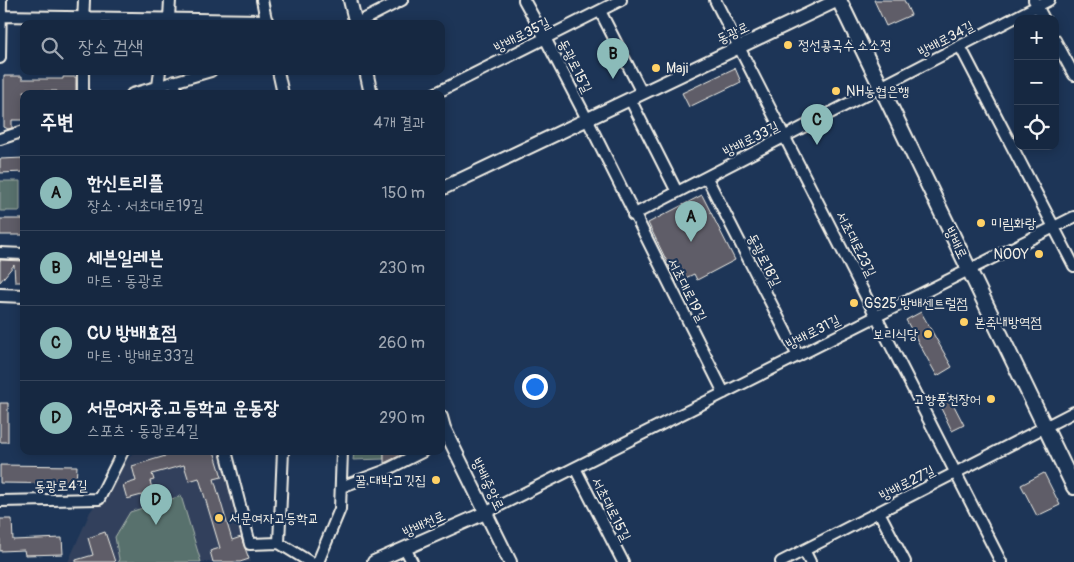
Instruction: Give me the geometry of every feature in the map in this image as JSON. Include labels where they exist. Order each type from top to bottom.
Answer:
[{"type":"main road","name":"방배로","points":[[838,0],[1074,486]]},
{"type":"street","points":[[0,58],[1,0]]},
{"type":"street","points":[[83,20],[84,0]]},
{"type":"street","points":[[166,20],[170,0]]},
{"type":"street","points":[[262,0],[267,20]]},
{"type":"street","points":[[350,0],[355,20]]},
{"type":"street","points":[[364,20],[402,0]]},
{"type":"street","name":"동광로15길","points":[[524,0],[587,119]]},
{"type":"street","name":"서초대로23길","points":[[715,0],[1001,562]]},
{"type":"street","name":"동광로","points":[[445,187],[838,0]]},
{"type":"street","name":"방배로34길","points":[[881,88],[1036,3],[1050,0]]},
{"type":"street","name":"방배로35길","points":[[442,90],[617,1]]},
{"type":"street","points":[[1036,3],[1042,15]]},
{"type":"street","points":[[600,11],[642,93]]},
{"type":"street","points":[[0,16],[66,20]]},
{"type":"street","points":[[960,46],[1074,266]]},
{"type":"street","points":[[1059,47],[1074,75]]},
{"type":"street","points":[[83,75],[83,90]]},
{"type":"street","points":[[158,86],[159,75]]},
{"type":"street","points":[[145,90],[197,75]]},
{"type":"street","points":[[279,75],[282,90]]},
{"type":"street","points":[[367,75],[370,90]]},
{"type":"street","points":[[174,81],[176,90]]},
{"type":"street","name":"방배로33길","points":[[634,215],[881,88]]},
{"type":"street","points":[[630,99],[677,192]]},
{"type":"street","name":"서초대로19길","points":[[587,119],[724,393]]},
{"type":"street","points":[[0,139],[20,132]]},
{"type":"street","name":"동광로18길","points":[[707,178],[798,356]]},
{"type":"street","name":"방배로31길","points":[[575,468],[1074,217]]},
{"type":"street","points":[[0,253],[20,254]]},
{"type":"street","points":[[0,295],[20,296]]},
{"type":"street","name":"방배로27길","points":[[781,562],[1074,412]]},
{"type":"street","name":"방배중앙로","points":[[445,441],[510,562]]},
{"type":"street","name":"동광로4길","points":[[0,501],[100,499],[121,455]]},
{"type":"street","points":[[227,455],[250,544],[279,543],[310,562]]},
{"type":"street","points":[[279,543],[283,455]]},
{"type":"street","points":[[318,562],[340,509],[342,455]]},
{"type":"street","points":[[341,487],[384,471],[416,455]]},
{"type":"street","points":[[485,513],[575,468]]},
{"type":"street","name":"서초대로15길","points":[[575,468],[622,562]]},
{"type":"street","points":[[879,512],[905,562]]},
{"type":"street","name":"방배천로","points":[[374,562],[485,513]]},
{"type":"street","points":[[405,548],[412,562]]},
{"type":"street","points":[[804,550],[810,562]]},
{"type":"shaded area","points":[[131,455],[222,455],[251,562],[68,562],[90,512]]},
{"type":"green space","points":[[0,181],[20,181],[20,211],[0,211]]},
{"type":"green space","points":[[354,455],[384,455],[384,459],[353,460]]},
{"type":"green space","points":[[181,496],[201,562],[118,562],[115,537],[130,512]]},
{"type":"building","points":[[874,0],[904,0],[911,15],[886,26]]},
{"type":"building","points":[[735,68],[741,82],[689,107],[682,93]]},
{"type":"building","points":[[4,76],[22,76],[22,79],[63,79],[63,77],[76,77],[76,90],[20,90],[20,120],[12,120],[12,128],[4,127]]},
{"type":"building","points":[[20,158],[20,172],[0,173],[0,159]]},
{"type":"building","points":[[702,195],[735,260],[697,280],[694,274],[677,282],[648,223]]},
{"type":"building","points":[[0,219],[20,219],[20,235],[0,235]]},
{"type":"building","points":[[0,260],[20,261],[20,282],[15,282],[14,265],[0,282]]},
{"type":"building","points":[[921,312],[952,367],[937,376],[906,320]]},
{"type":"building","points":[[948,394],[964,425],[952,431],[937,400]]},
{"type":"building","points":[[0,403],[8,403],[8,442],[0,442]]},
{"type":"building","name":"서문여자고등학교","points":[[169,455],[215,455],[222,477],[214,479],[232,540],[241,537],[249,559],[240,562],[213,562],[210,551],[220,548],[199,478],[189,481],[184,465],[152,474],[154,480],[150,481],[153,492],[127,499],[123,485],[136,481],[132,466]]},
{"type":"building","points":[[384,455],[401,455],[384,463]]},
{"type":"building","points":[[0,465],[77,466],[76,484],[0,483]]},
{"type":"building","points":[[1044,473],[1060,505],[1037,516],[1021,485]]},
{"type":"building","points":[[0,519],[12,519],[13,540],[62,538],[63,554],[25,555],[24,550],[0,551]]},
{"type":"building","points":[[105,532],[115,562],[76,562],[76,560],[93,555],[88,538]]},
{"type":"place","name":"정선콩국수 소소정","points":[[788,45]]},
{"type":"place","name":"Maji","points":[[656,68]]},
{"type":"place","name":"세븐일레븐","points":[[613,79]]},
{"type":"place","name":"NH농협은행","points":[[836,91]]},
{"type":"place","name":"CU 방배효점","points":[[817,145]]},
{"type":"place","name":"미림화랑","points":[[981,223]]},
{"type":"place","name":"한신트리플","points":[[691,242]]},
{"type":"place","name":"NOOY","points":[[1039,254]]},
{"type":"place","name":"GS25 방배센트럴점","points":[[854,303]]},
{"type":"place","name":"본죽내방역점","points":[[964,322]]},
{"type":"place","name":"보리식당","points":[[928,334]]},
{"type":"place","name":"고향풍천장어","points":[[991,399]]},
{"type":"place","name":"꿀 대박고깃집","points":[[436,480]]},
{"type":"place","name":"서문여자고등학교","points":[[219,518]]},
{"type":"place","name":"서문여자중.고등학교 운동장","points":[[156,525]]}]
